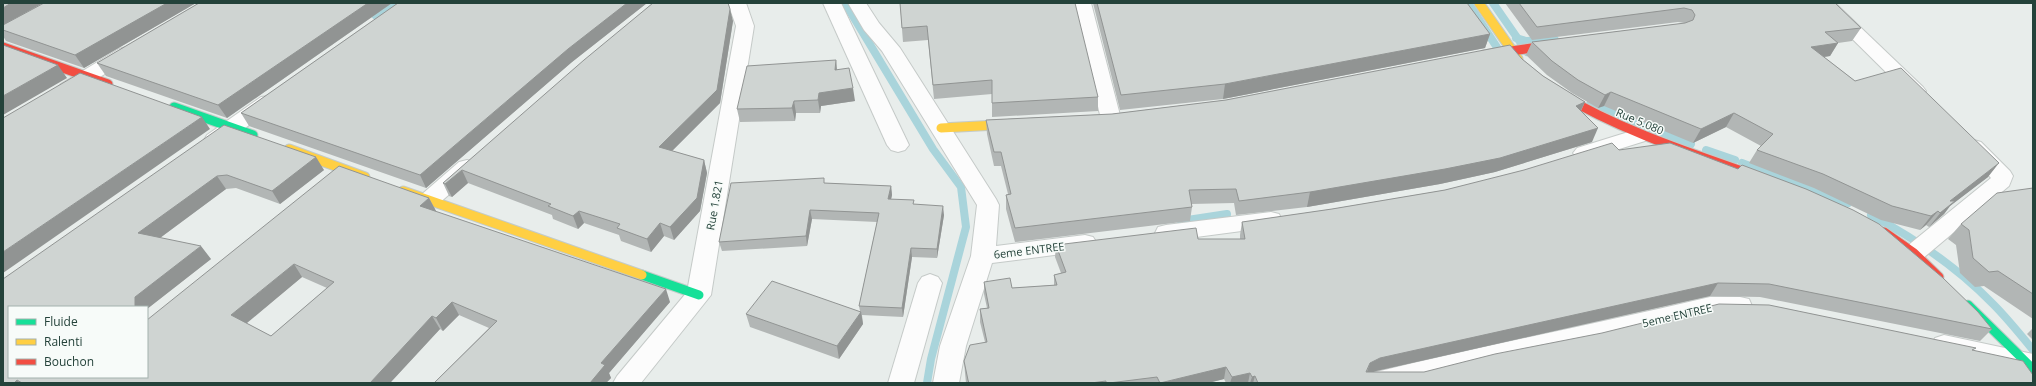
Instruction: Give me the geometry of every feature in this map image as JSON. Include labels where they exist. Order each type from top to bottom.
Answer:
[{"type":"street","name":"Rue 1.821","points":[[626,383],[699,295],[745,26],[737,3]]},
{"type":"street","points":[[832,3],[898,145]]},
{"type":"street","points":[[857,3],[871,26],[890,48],[988,205],[983,256],[952,346],[946,383]]},
{"type":"street","points":[[1082,3],[1111,118]]},
{"type":"street","points":[[1479,3],[1510,50],[1523,64]]},
{"type":"street","points":[[1825,3],[1927,102]]},
{"type":"street","points":[[5,37],[87,76],[116,87]]},
{"type":"street","points":[[1472,57],[1510,50],[1571,42]]},
{"type":"street","points":[[55,96],[140,46]]},
{"type":"street","name":"Rue 5.080","points":[[1551,88],[1570,102],[1638,136],[1775,183]]},
{"type":"street","points":[[200,150],[284,91]]},
{"type":"street","points":[[167,105],[261,139]]},
{"type":"street","points":[[941,128],[1026,123]]},
{"type":"street","points":[[1914,253],[2001,181],[2002,176],[1996,168],[1962,135]]},
{"type":"street","points":[[1564,159],[1638,136]]},
{"type":"street","points":[[283,147],[371,179]]},
{"type":"street","points":[[429,200],[481,154]]},
{"type":"street","points":[[324,184],[342,169]]},
{"type":"street","points":[[393,187],[699,295]]},
{"type":"street","points":[[1149,235],[1292,218]]},
{"type":"street","points":[[1874,227],[1914,253],[1948,286]]},
{"type":"street","name":"6eme ENTREE","points":[[983,256],[1102,241]]},
{"type":"street","points":[[901,383],[904,368],[930,283]]},
{"type":"street","points":[[1959,297],[2030,365]]},
{"type":"street","name":"5eme ENTREE","points":[[1376,383],[1489,356],[1595,334],[1710,306],[1760,307]]},
{"type":"street","points":[[1921,340],[2030,365]]},
{"type":"building","points":[[3,3],[11,3],[3,8]]},
{"type":"building","points":[[44,3],[167,3],[75,55],[3,30],[3,25]]},
{"type":"building","points":[[199,3],[368,3],[218,105],[97,63]]},
{"type":"building","points":[[398,3],[627,3],[568,49],[420,175],[241,113]]},
{"type":"building","points":[[653,3],[728,3],[730,9],[717,90],[659,147],[704,160],[697,198],[670,227],[660,223],[647,239],[617,228],[620,224],[579,211],[573,216],[548,206],[551,204],[462,170],[445,184],[443,183],[584,60]]},
{"type":"building","points":[[900,3],[1075,3],[1098,97],[992,103],[992,80],[933,85],[927,26],[902,28]]},
{"type":"building","points":[[1097,3],[1467,3],[1490,34],[1225,84],[1121,95]]},
{"type":"building","points":[[1519,3],[1835,3],[1861,28],[1825,32],[1838,43],[1811,47],[1855,81],[1901,68],[1999,163],[1950,201],[1955,201],[1940,213],[1938,211],[1931,216],[1892,206],[1823,174],[1757,150],[1773,134],[1734,113],[1701,129],[1611,92],[1605,95],[1578,80],[1552,61],[1532,42],[1685,23],[1693,20],[1695,15],[1692,10],[1684,8],[1537,27]]},
{"type":"building","points":[[3,45],[58,65],[3,96]]},
{"type":"building","points":[[1510,45],[1522,59],[1543,76],[1585,102],[1576,106],[1598,128],[1500,158],[1445,169],[1310,192],[1239,201],[1236,189],[1189,190],[1192,207],[1015,228],[1006,195],[1011,194],[1001,152],[994,152],[986,120],[1112,114],[1226,100]]},
{"type":"building","points":[[836,60],[835,70],[849,68],[853,88],[819,93],[818,100],[794,101],[792,108],[737,109],[747,66]]},
{"type":"building","points":[[80,73],[202,117],[3,252],[3,118]]},
{"type":"building","points":[[224,125],[316,157],[272,191],[227,175],[217,176],[138,233],[201,246],[135,297],[135,306],[8,306],[8,378],[148,378],[148,319],[339,166],[429,198],[420,206],[666,289],[601,363],[605,365],[590,383],[434,383],[497,321],[452,302],[436,318],[432,316],[370,383],[22,383],[17,380],[14,383],[3,383],[3,279]],"holes":[[[294,264],[334,282],[271,336],[231,315]]]},
{"type":"building","points":[[1612,143],[1619,150],[1670,143],[1738,169],[1742,165],[1806,189],[1853,210],[1879,224],[1943,278],[1978,312],[1992,329],[1769,284],[1718,283],[1380,358],[1370,363],[1366,372],[1424,372],[1495,354],[1602,333],[1719,304],[1769,305],[1976,348],[1972,350],[2023,361],[2033,375],[2033,383],[1258,383],[1255,376],[1252,377],[1250,373],[1232,377],[1226,367],[1160,383],[1157,377],[1109,383],[1106,383],[1106,381],[1091,383],[969,383],[964,361],[970,345],[987,342],[980,309],[989,308],[984,282],[1010,278],[1012,288],[1057,285],[1054,275],[1066,272],[1056,245],[1196,228],[1198,239],[1245,239],[1242,222],[1445,190],[1524,170]]},
{"type":"building","points":[[824,178],[824,183],[891,186],[888,199],[914,200],[913,204],[943,206],[937,249],[911,248],[902,308],[859,306],[879,213],[810,210],[806,236],[719,242],[731,183]]},
{"type":"building","points":[[2033,188],[2033,294],[1998,271],[1989,272],[1973,258],[1969,230],[1961,224],[1997,193]]},
{"type":"building","points":[[772,281],[861,312],[837,346],[746,314]]},
{"type":"waterway","points":[[375,15],[393,3]]},
{"type":"waterway","points":[[845,3],[933,149],[961,187],[966,227],[931,359],[927,383]]},
{"type":"waterway","points":[[1468,3],[1502,55]]},
{"type":"waterway","points":[[1493,3],[1518,38]]},
{"type":"waterway","points":[[1518,38],[1526,41],[1555,40]]},
{"type":"waterway","points":[[1518,38],[1527,52]]},
{"type":"waterway","points":[[1591,102],[1626,120],[1691,144]]},
{"type":"waterway","points":[[1706,150],[1735,160]]},
{"type":"waterway","points":[[1742,163],[1848,203]]},
{"type":"waterway","points":[[1181,221],[1227,214]]},
{"type":"waterway","points":[[1871,215],[1920,244],[1965,278],[1998,309],[2033,350]]},
{"type":"traffic: fast","points":[[174,107],[253,135]]},
{"type":"traffic: fast","points":[[642,275],[699,295]]},
{"type":"traffic: fast","points":[[1968,305],[2033,369]]},
{"type":"traffic: slow","points":[[1479,3],[1518,59]]},
{"type":"traffic: slow","points":[[941,128],[1016,124]]},
{"type":"traffic: slow","points":[[289,149],[365,177]]},
{"type":"traffic: slow","points":[[403,191],[642,275]]},
{"type":"traffic: jam","points":[[1484,55],[1559,44]]},
{"type":"traffic: jam","points":[[3,47],[108,84]]},
{"type":"traffic: jam","points":[[1558,93],[1582,108],[1633,132],[1765,179]]},
{"type":"traffic: jam","points":[[1884,232],[1914,253],[1939,277]]}]
